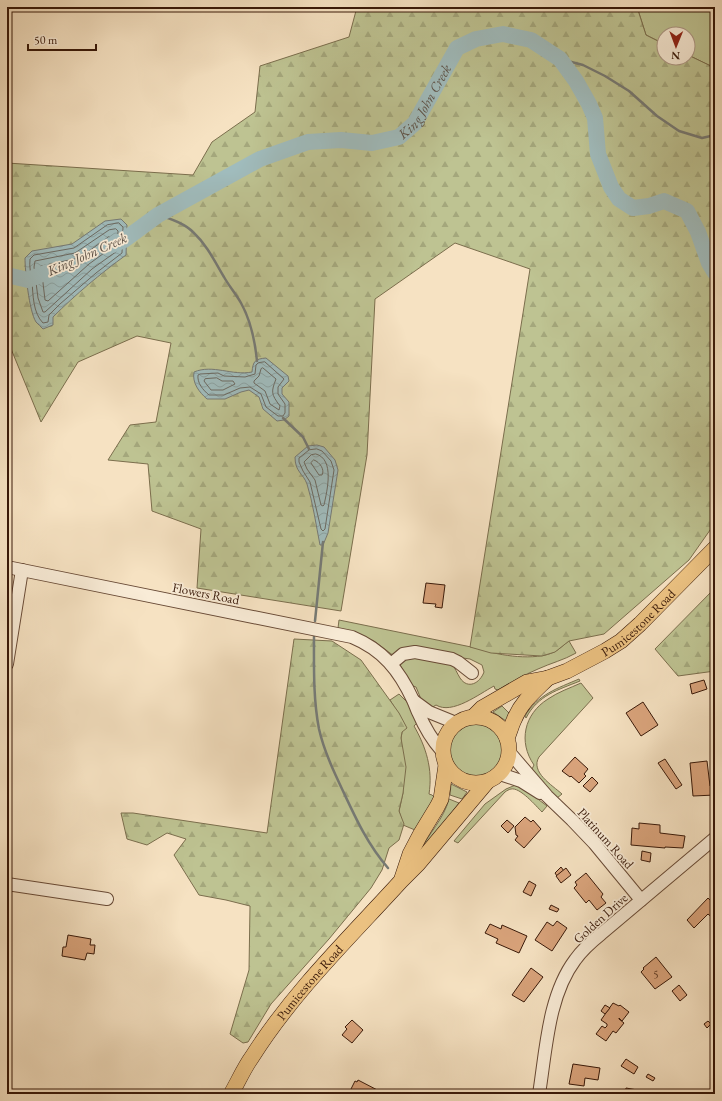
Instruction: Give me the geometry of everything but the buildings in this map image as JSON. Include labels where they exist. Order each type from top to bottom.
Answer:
[{"type":"main road","name":"Pumicestone Road","points":[[473,717],[482,708],[527,682],[548,678],[587,661],[621,641],[640,624],[715,548]]},
{"type":"main road","name":"Pumicestone Road","points":[[509,745],[514,720],[527,699],[548,678]]},
{"type":"main road","points":[[473,717],[484,718],[494,722],[502,729],[509,745],[508,760],[500,774],[487,782],[478,784],[468,783],[451,773],[444,758],[444,740],[448,731],[456,723],[473,717]]},
{"type":"main road","name":"Pumicestone Road","points":[[401,881],[410,854],[420,835],[438,808],[441,799],[444,758]]},
{"type":"main road","name":"Pumicestone Road","points":[[231,1094],[251,1057],[291,1003],[418,864],[487,782]]},
{"type":"street","name":"Flowers Road","points":[[7,567],[352,637],[376,649],[391,664],[414,701],[418,712],[444,758]]},
{"type":"street","points":[[7,664],[22,570]]},
{"type":"street","points":[[391,664],[403,654],[415,652],[452,659],[472,673]]},
{"type":"street","name":"Flowers Road","points":[[414,701],[429,712],[456,723]]},
{"type":"street","name":"Platinum Road","points":[[509,745],[546,796],[594,843],[642,900]]},
{"type":"street","name":"Platinum Road","points":[[500,774],[521,781],[546,796]]},
{"type":"street","name":"Golden Drive","points":[[539,1094],[550,1021],[559,990],[574,961],[586,947],[715,838]]},
{"type":"street","points":[[7,884],[89,891],[106,899]]},
{"type":"green space","points":[[357,7],[637,7],[646,35],[656,40],[656,66],[696,66],[696,59],[715,68],[715,523],[689,560],[604,634],[569,641],[555,652],[542,656],[491,653],[470,647],[530,269],[455,243],[375,299],[367,455],[341,611],[197,588],[201,529],[152,511],[148,464],[108,460],[130,425],[156,422],[171,343],[137,336],[78,362],[41,422],[7,339],[7,163],[193,175],[212,142],[255,112],[260,66],[349,37]]},
{"type":"green space","points":[[637,7],[715,7],[715,68],[696,59],[696,26],[656,26],[656,40],[646,35]]},
{"type":"green space","points":[[715,588],[715,671],[678,676],[655,649]]},
{"type":"green space","points":[[339,620],[481,649],[497,654],[528,657],[546,655],[556,651],[569,641],[576,653],[513,681],[498,690],[495,689],[494,686],[457,705],[442,707],[436,705],[431,708],[421,699],[416,687],[413,686],[400,665],[400,662],[409,656],[394,656],[374,641],[356,633],[338,628]],"holes":[[[409,656],[449,656],[470,659],[482,665],[484,672],[477,682],[474,684],[467,684],[463,682],[452,664]]]},
{"type":"green space","points":[[294,639],[332,641],[361,660],[399,713],[407,728],[402,732],[401,738],[406,767],[399,811],[404,824],[399,840],[389,848],[382,870],[371,888],[329,939],[271,1004],[248,1042],[243,1043],[230,1034],[249,970],[250,906],[199,895],[174,855],[186,839],[167,833],[147,845],[127,839],[121,813],[133,813],[267,833]]},
{"type":"green space","points":[[579,679],[580,681],[549,694],[536,704],[526,718],[525,716],[530,709],[542,697]]},
{"type":"green space","points":[[581,683],[593,698],[539,757],[537,763],[537,768],[543,778],[562,794],[557,798],[531,771],[534,765],[526,747],[526,729],[533,712],[540,705],[556,694]]},
{"type":"green space","points":[[399,694],[407,702],[418,722],[414,726],[428,758],[430,776],[429,794],[434,797],[431,805],[415,830],[403,825],[399,811],[403,793],[402,728],[398,713],[390,700]]},
{"type":"green space","points":[[502,706],[509,713],[506,721],[493,712]]},
{"type":"green space","points":[[471,724],[481,724],[491,728],[499,736],[503,746],[503,756],[499,766],[491,774],[481,778],[471,778],[461,774],[453,766],[449,756],[449,746],[453,736],[461,728]]},
{"type":"green space","points":[[451,784],[467,792],[462,799],[450,795]]},
{"type":"green space","points":[[518,784],[547,806],[542,812],[519,791],[510,789],[505,792],[458,843],[454,841],[485,804],[506,789]]},
{"type":"green space","points":[[449,799],[459,803],[419,853],[440,820]]},
{"type":"water","points":[[121,219],[127,225],[126,255],[88,284],[53,317],[53,325],[43,329],[36,322],[31,309],[25,258],[32,251],[72,244],[105,221]]},
{"type":"water","points":[[266,358],[288,376],[289,381],[282,388],[282,394],[289,402],[289,416],[284,420],[277,421],[263,409],[259,397],[249,390],[225,399],[207,399],[195,384],[194,372],[208,369],[237,373],[252,372],[255,361]]},
{"type":"water","points":[[317,445],[324,447],[335,460],[338,470],[328,533],[323,545],[320,545],[313,506],[307,484],[295,462],[295,457],[308,446]]},
{"type":"waterway","name":"King John Creek","points":[[107,247],[124,240],[158,215],[260,159],[308,142],[341,140],[372,143],[399,137],[415,123],[457,48],[476,39],[503,34],[531,40],[560,59],[576,81],[595,118],[598,154],[611,187],[619,199],[633,208],[649,206],[664,201],[687,211],[698,232],[709,263],[715,273]]},
{"type":"waterway","points":[[560,59],[583,65],[605,76],[629,91],[657,116],[679,131],[702,138],[715,135]]},
{"type":"waterway","points":[[158,215],[186,226],[207,248],[244,310],[252,331],[257,361]]},
{"type":"waterway","name":"King John Creek","points":[[7,275],[28,280],[47,272]]},
{"type":"waterway","points":[[283,418],[303,437],[309,449]]},
{"type":"waterway","points":[[315,621],[323,542]]},
{"type":"waterway","points":[[314,634],[314,682],[316,706],[319,729],[324,745],[333,769],[358,822],[368,841],[388,868]]}]
